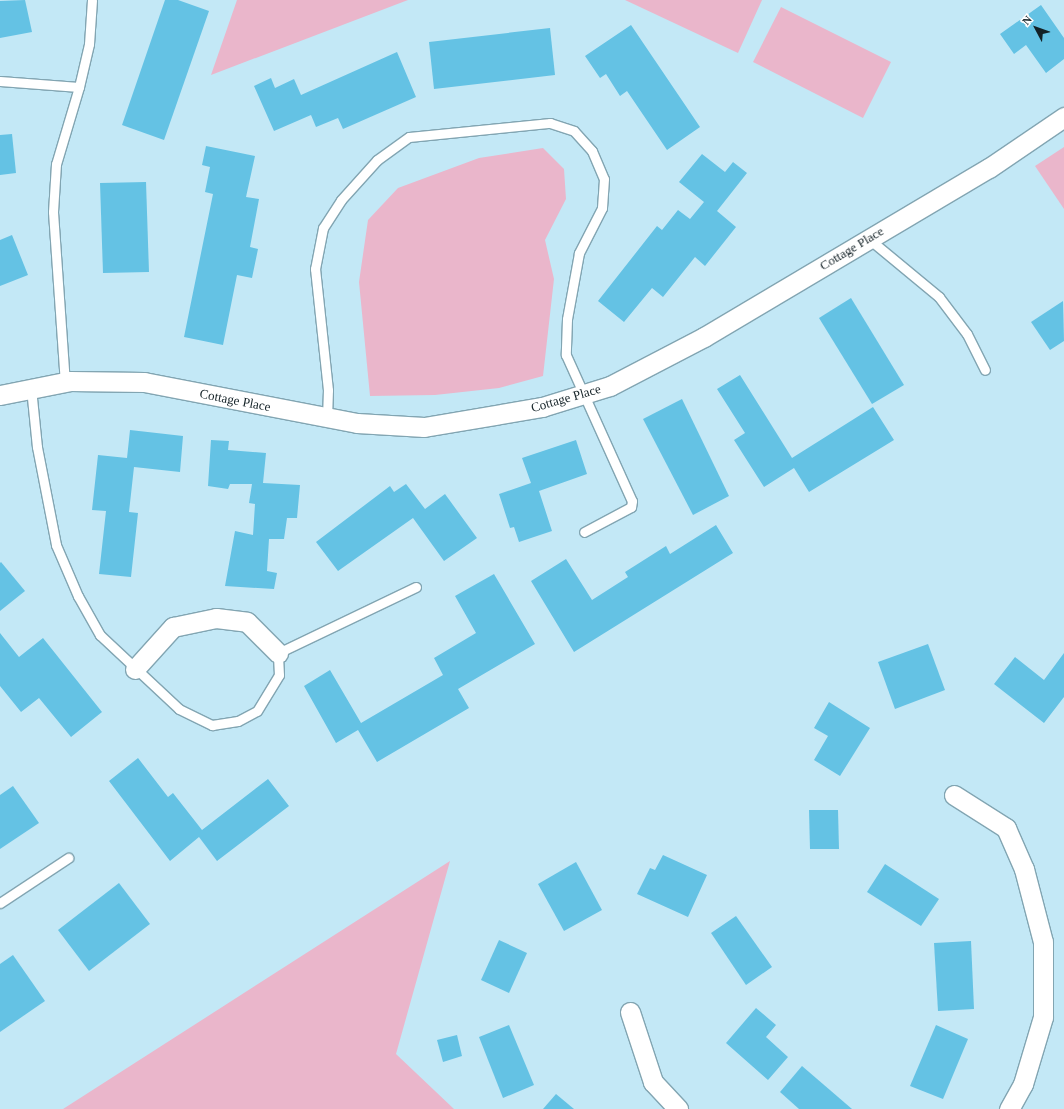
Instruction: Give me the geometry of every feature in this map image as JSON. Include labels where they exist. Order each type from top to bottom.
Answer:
[{"type":"street","name":"Cottage Place","points":[[0,395],[65,382],[144,382],[327,418],[424,427],[542,407],[610,386],[704,337],[989,168],[1064,117]]},
{"type":"street","points":[[135,669],[173,627],[216,618],[247,622],[278,653]]},
{"type":"street","points":[[954,795],[1006,828],[1024,869],[1044,942],[1043,1017],[1023,1084],[1009,1109]]},
{"type":"street","points":[[630,1012],[653,1082],[678,1109]]},
{"type":"lane","points":[[65,382],[53,212],[56,164],[79,87],[89,44],[92,0]]},
{"type":"lane","points":[[0,82],[79,87]]},
{"type":"lane","points":[[327,418],[328,390],[315,269],[323,228],[341,200],[377,160],[408,137],[550,123],[574,131],[592,150],[604,179],[602,208],[579,253],[567,319],[566,355],[632,501],[631,508],[584,532]]},
{"type":"lane","points":[[869,239],[939,297],[967,334],[985,370]]},
{"type":"lane","points":[[32,388],[37,447],[56,545],[100,635],[179,709],[212,725],[238,721],[258,711],[279,675],[278,653],[416,587]]},
{"type":"lane","points":[[0,903],[68,858]]},
{"type":"shaded area","points":[[237,0],[408,0],[211,75]]},
{"type":"shaded area","points":[[625,0],[762,0],[738,53]]},
{"type":"shaded area","points":[[781,7],[891,62],[863,118],[753,62]]},
{"type":"shaded area","points":[[1064,147],[1064,209],[1035,166]]},
{"type":"shaded area","points":[[543,148],[564,169],[566,199],[545,240],[554,279],[543,376],[499,388],[435,395],[370,396],[359,282],[368,220],[398,188],[479,158]]},
{"type":"shaded area","points":[[450,861],[396,1054],[454,1109],[63,1109]]},
{"type":"building","points":[[25,0],[32,32],[0,38],[0,1]]},
{"type":"building","points":[[165,0],[178,0],[209,11],[164,140],[122,125]]},
{"type":"building","points":[[1041,5],[1064,38],[1064,59],[1046,73],[1026,45],[1014,54],[1000,34]]},
{"type":"building","points":[[631,25],[700,127],[667,150],[627,91],[620,96],[606,74],[600,78],[585,56]]},
{"type":"building","points":[[550,28],[555,75],[434,89],[429,42]]},
{"type":"building","points":[[397,52],[416,97],[343,129],[338,118],[316,127],[311,115],[274,131],[254,86],[271,78],[275,88],[294,79],[301,95]]},
{"type":"building","points":[[12,134],[16,173],[0,175],[0,135]]},
{"type":"building","points":[[206,146],[255,156],[246,197],[259,199],[250,247],[258,249],[252,278],[237,275],[223,345],[184,337],[213,194],[205,192],[210,167],[202,165]]},
{"type":"building","points":[[702,154],[725,172],[733,162],[747,173],[717,211],[736,227],[705,266],[695,257],[663,297],[652,288],[624,322],[598,301],[657,226],[662,230],[678,210],[690,219],[704,202],[679,182]]},
{"type":"building","points":[[146,182],[149,272],[103,273],[100,183]]},
{"type":"building","points":[[12,235],[28,275],[0,286],[0,240]]},
{"type":"building","points":[[851,298],[904,385],[872,404],[819,318]]},
{"type":"building","points":[[1063,301],[1064,341],[1050,350],[1031,322]]},
{"type":"building","points":[[740,375],[792,458],[873,407],[894,440],[809,492],[794,468],[764,487],[734,440],[745,433],[717,389]]},
{"type":"building","points":[[682,399],[729,496],[693,515],[643,419]]},
{"type":"building","points":[[130,430],[183,436],[180,472],[134,467],[129,512],[138,513],[131,577],[99,574],[106,511],[92,510],[98,455],[127,458]]},
{"type":"building","points":[[211,440],[229,441],[228,450],[266,453],[263,483],[300,485],[297,518],[287,518],[284,539],[269,539],[267,571],[277,573],[274,589],[225,586],[235,531],[253,535],[255,504],[249,503],[252,484],[230,484],[228,489],[208,486]]},
{"type":"building","points":[[576,440],[587,474],[539,491],[552,531],[519,542],[514,527],[510,528],[499,494],[531,483],[522,458]]},
{"type":"building","points":[[406,484],[425,509],[445,494],[477,538],[444,561],[413,518],[338,571],[316,542],[390,486],[394,492]]},
{"type":"building","points":[[716,525],[733,553],[574,652],[531,581],[566,559],[592,600],[628,577],[625,572],[666,546],[670,554]]},
{"type":"building","points":[[1,562],[25,591],[0,611],[0,563]]},
{"type":"building","points":[[494,574],[535,644],[458,689],[469,708],[377,762],[358,730],[336,743],[304,686],[330,670],[361,723],[443,675],[434,658],[476,633],[455,596]]},
{"type":"building","points":[[0,633],[19,657],[43,638],[102,712],[71,737],[39,698],[21,712],[0,686]]},
{"type":"building","points":[[928,644],[945,690],[895,709],[878,662]]},
{"type":"building","points":[[1064,653],[1064,697],[1044,723],[994,684],[1015,657],[1044,680]]},
{"type":"building","points":[[829,702],[870,728],[840,776],[814,760],[828,736],[814,728]]},
{"type":"building","points":[[138,758],[168,797],[173,793],[202,830],[268,779],[289,806],[217,861],[199,837],[170,861],[109,781]]},
{"type":"building","points":[[13,786],[39,823],[0,849],[0,795]]},
{"type":"building","points":[[809,810],[838,810],[839,849],[810,849]]},
{"type":"building","points":[[663,855],[707,875],[688,917],[637,894],[650,868],[655,870]]},
{"type":"building","points":[[576,862],[602,910],[564,931],[538,884]]},
{"type":"building","points":[[885,864],[939,899],[921,926],[867,892]]},
{"type":"building","points":[[119,883],[150,924],[89,971],[58,930]]},
{"type":"building","points":[[736,916],[772,967],[746,985],[711,933]]},
{"type":"building","points":[[499,940],[527,953],[509,993],[481,980]]},
{"type":"building","points":[[971,941],[974,1009],[938,1011],[934,943]]},
{"type":"building","points":[[13,955],[45,1001],[0,1032],[0,964]]},
{"type":"building","points":[[756,1008],[776,1025],[766,1037],[788,1057],[768,1080],[726,1043]]},
{"type":"building","points":[[509,1025],[534,1085],[503,1098],[479,1037]]},
{"type":"building","points":[[936,1025],[968,1039],[943,1099],[910,1086]]},
{"type":"building","points":[[457,1035],[462,1056],[443,1062],[437,1040]]},
{"type":"building","points":[[802,1066],[852,1109],[799,1109],[780,1092]]},
{"type":"building","points":[[556,1094],[574,1109],[543,1109]]}]
